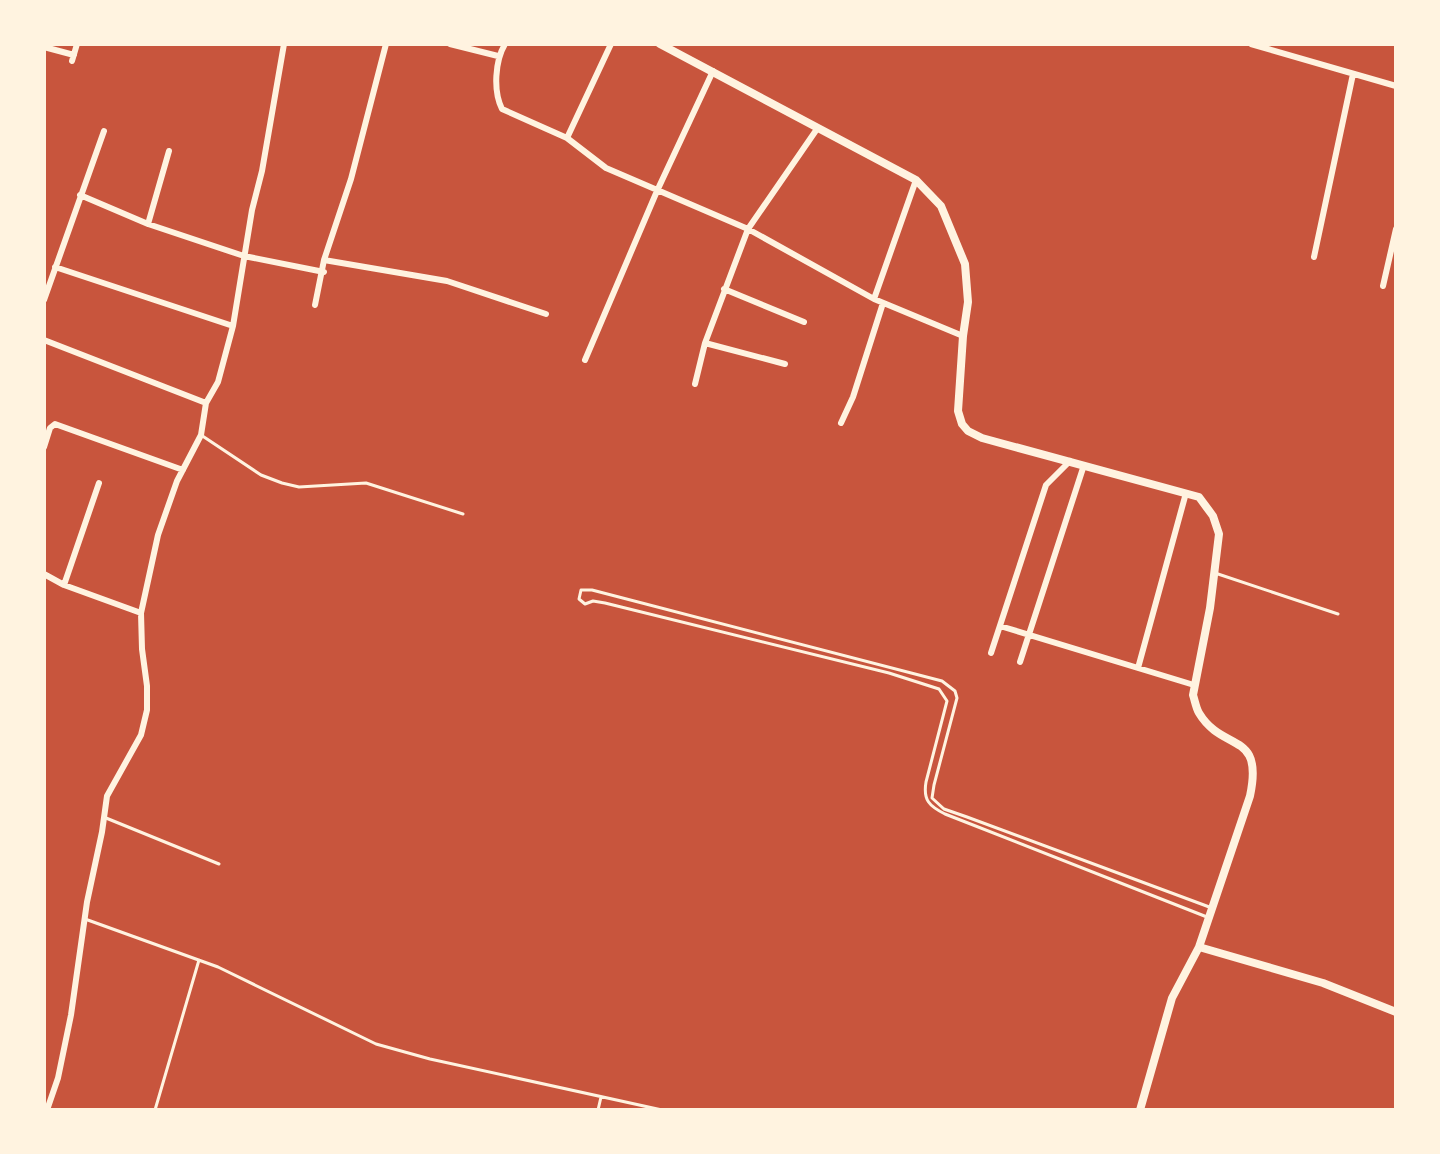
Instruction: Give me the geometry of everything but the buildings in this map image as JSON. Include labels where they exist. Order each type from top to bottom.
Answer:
[{"type":"street","points":[[44,47],[73,58],[77,44]]},
{"type":"street","points":[[47,1110],[58,1078],[71,1015],[107,796],[141,735],[147,710],[141,613],[158,535],[177,481],[201,435],[206,403],[218,382],[233,326],[284,44]]},
{"type":"street","points":[[315,305],[324,260],[351,179],[386,44]]},
{"type":"street","points":[[450,44],[498,56]]},
{"type":"street","points":[[505,44],[498,56],[497,99],[502,109],[567,138],[606,168],[748,229],[874,299],[963,336]]},
{"type":"street","points":[[567,138],[611,44]]},
{"type":"street","points":[[661,44],[916,180],[941,206],[965,264],[968,302],[958,411],[968,431],[982,438],[1199,497],[1213,516],[1219,534],[1215,573],[1193,695],[1199,713],[1211,727],[1240,744],[1252,758],[1254,774],[1250,796],[1199,947],[1172,998],[1140,1110]]},
{"type":"street","points":[[1251,44],[1396,86]]},
{"type":"street","points":[[585,360],[657,191],[713,71]]},
{"type":"street","points":[[1314,257],[1353,74]]},
{"type":"street","points":[[695,384],[705,343],[748,229],[817,129]]},
{"type":"street","points":[[44,300],[104,131]]},
{"type":"street","points":[[148,224],[169,151]]},
{"type":"street","points":[[874,299],[916,180]]},
{"type":"street","points":[[80,195],[148,224],[244,256],[324,272]]},
{"type":"street","points":[[1383,286],[1396,229]]},
{"type":"street","points":[[324,260],[447,281],[546,314]]},
{"type":"street","points":[[55,267],[233,326]]},
{"type":"street","points":[[724,289],[804,322]]},
{"type":"street","points":[[841,423],[853,397],[883,303]]},
{"type":"street","points":[[44,340],[206,403]]},
{"type":"street","points":[[705,343],[785,364]]},
{"type":"street","points":[[44,447],[50,428],[55,424],[183,470]]},
{"type":"street","points":[[991,653],[1046,485],[1070,461]]},
{"type":"street","points":[[1020,662],[1084,465]]},
{"type":"street","points":[[64,585],[99,483]]},
{"type":"street","points":[[1138,668],[1186,493]]},
{"type":"street","points":[[44,574],[64,585],[141,613]]},
{"type":"street","points":[[1000,626],[1194,685]]},
{"type":"street","points":[[1199,947],[1323,983],[1396,1012]]},
{"type":"lane","points":[[201,435],[261,475],[282,483],[299,487],[366,483],[463,514]]},
{"type":"lane","points":[[1215,573],[1338,614]]},
{"type":"lane","points":[[581,590],[592,590],[942,681],[955,691],[957,698],[934,785],[932,798],[937,804],[1211,913],[945,814],[929,804],[924,793],[947,701],[939,689],[889,673],[600,602],[585,604],[579,599],[581,590]]},
{"type":"lane","points":[[102,817],[219,864]]},
{"type":"lane","points":[[85,919],[199,960],[376,1044],[662,1110]]},
{"type":"lane","points":[[155,1110],[199,960]]},
{"type":"lane","points":[[598,1110],[601,1097]]}]
